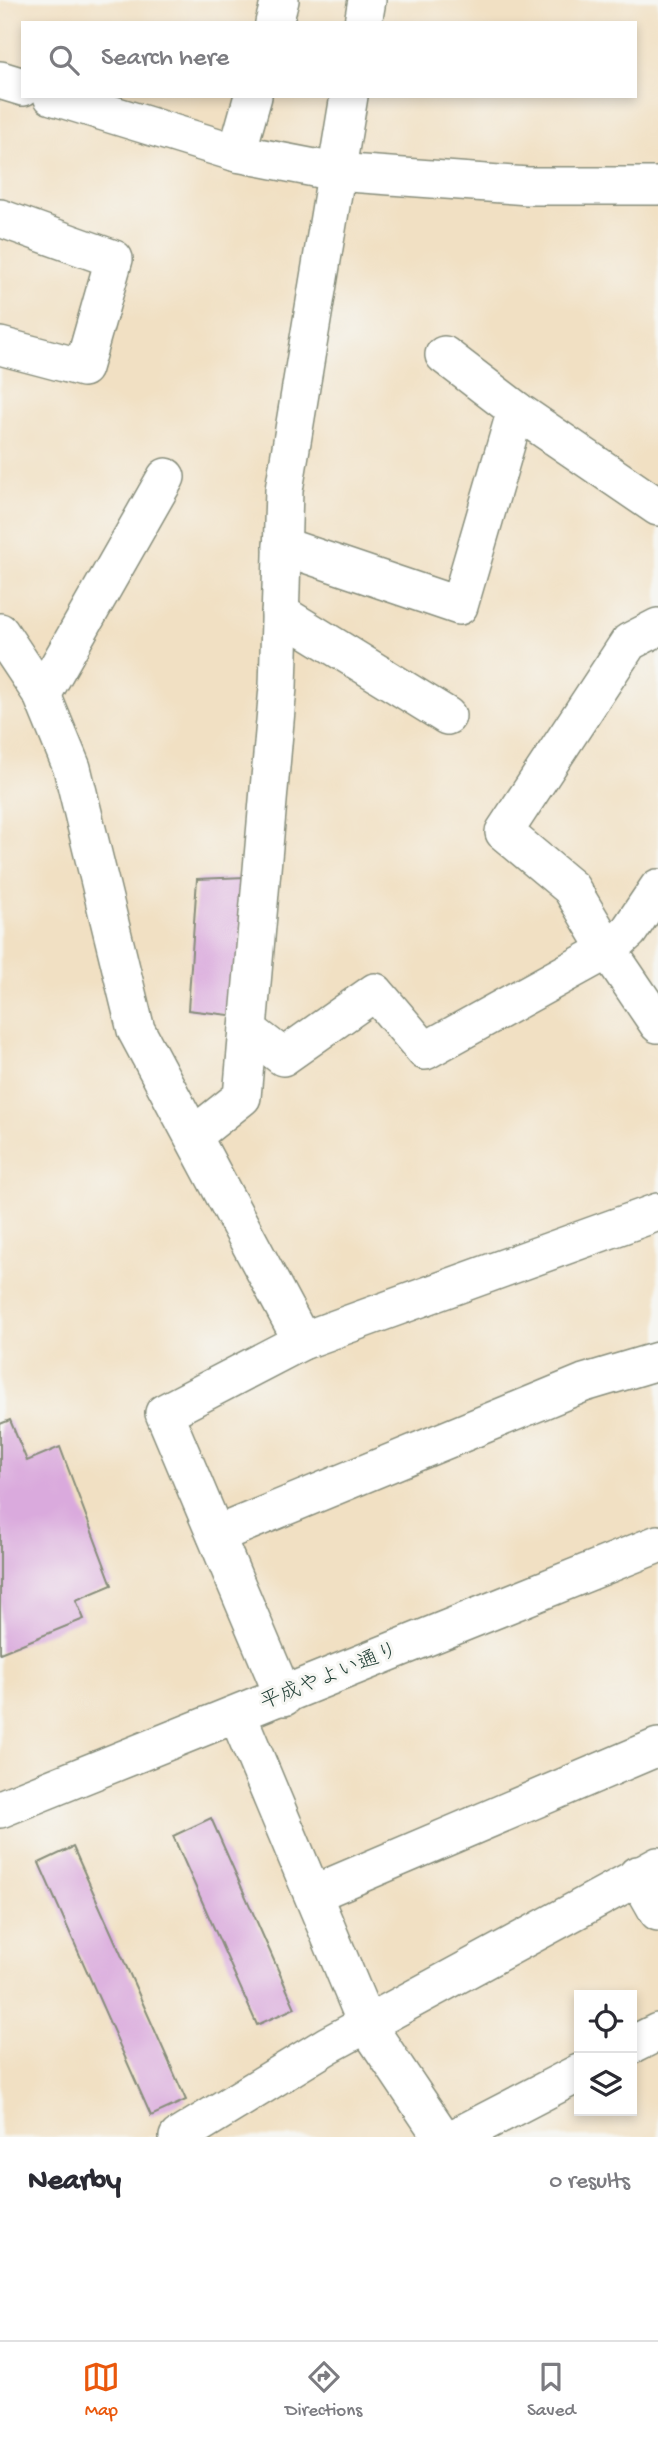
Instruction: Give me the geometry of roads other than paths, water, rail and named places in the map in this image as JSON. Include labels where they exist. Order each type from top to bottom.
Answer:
[{"type":"street","points":[[275,21],[280,0]]},
{"type":"street","points":[[363,21],[367,0]]},
{"type":"street","points":[[0,80],[21,86]]},
{"type":"street","points":[[58,98],[237,153],[335,172],[528,186],[658,186]]},
{"type":"street","points":[[237,153],[252,98]]},
{"type":"street","points":[[193,1136],[242,1097],[278,687],[284,490],[349,98]]},
{"type":"street","points":[[0,218],[114,259],[83,368],[0,346]]},
{"type":"street","points":[[444,355],[516,411],[658,508]]},
{"type":"street","points":[[282,546],[459,606],[516,411]]},
{"type":"street","points":[[42,695],[166,477]]},
{"type":"street","points":[[280,613],[447,716]]},
{"type":"street","points":[[658,627],[629,642],[504,832],[571,888],[608,950],[658,1024]]},
{"type":"street","points":[[0,632],[42,695],[72,768],[136,1030],[302,1341]]},
{"type":"street","points":[[248,1030],[283,1057],[375,992],[425,1051],[608,950],[629,931],[658,888]]},
{"type":"street","points":[[284,1697],[164,1413],[302,1341],[658,1212]]},
{"type":"street","points":[[216,1535],[584,1383],[658,1361]]},
{"type":"street","name":"平成やよい通り","points":[[0,1809],[238,1716],[658,1544]]},
{"type":"street","points":[[238,1716],[368,2025],[442,2137]]},
{"type":"street","points":[[313,1894],[658,1747]]},
{"type":"street","points":[[178,2137],[328,2045],[648,1871],[658,1912]]},
{"type":"street","points":[[637,2042],[658,2032]]},
{"type":"street","points":[[456,2137],[574,2076]]}]
